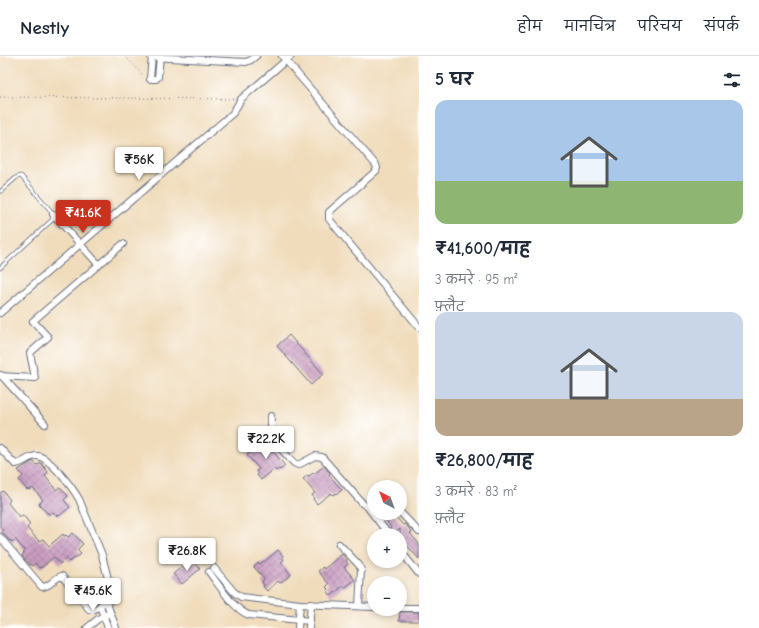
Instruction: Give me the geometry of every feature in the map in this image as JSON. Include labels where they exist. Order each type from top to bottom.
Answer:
[{"type":"street","points":[[160,57],[158,77],[156,79],[150,79],[152,57],[160,57],[246,62],[253,57]]},
{"type":"street","points":[[0,313],[233,113],[241,99],[287,57],[377,168],[376,171],[329,212],[329,219],[419,327]]},
{"type":"street","points":[[53,214],[99,265]]},
{"type":"street","points":[[1,376],[35,378],[30,353],[48,338],[33,321],[123,244]]},
{"type":"street","points":[[1,376],[45,424]]},
{"type":"street","points":[[271,416],[270,426],[273,438],[294,463],[298,465],[312,457],[322,457],[367,507]]},
{"type":"street","points":[[0,448],[15,464],[19,464],[32,457],[38,456],[45,460],[51,464],[75,492],[102,555],[112,593],[111,596],[93,610],[89,609],[62,576],[46,587],[40,585],[0,537]]},
{"type":"street","points":[[407,519],[419,532]]},
{"type":"street","points":[[377,520],[384,528]]},
{"type":"street","points":[[339,544],[359,565],[361,570],[359,606]]},
{"type":"street","points":[[407,559],[419,574]]},
{"type":"street","points":[[214,568],[234,592],[241,597],[300,604],[367,607]]},
{"type":"street","points":[[209,572],[243,613],[249,615],[310,621]]},
{"type":"street","points":[[106,601],[116,628]]},
{"type":"street","points":[[298,628],[300,604]]},
{"type":"street","points":[[309,628],[311,604]]},
{"type":"street","points":[[100,606],[108,628]]},
{"type":"street","points":[[407,608],[419,608]]},
{"type":"street","points":[[87,628],[110,613]]},
{"type":"lane","points":[[0,192],[17,177],[21,176],[53,214],[52,220],[0,268]]},
{"type":"path","points":[[125,56],[144,76],[150,79]]},
{"type":"path","points":[[0,97],[241,99]]},
{"type":"building","points":[[289,335],[323,374],[311,385],[277,346]]},
{"type":"building","points":[[270,440],[275,449],[273,451],[285,466],[280,470],[279,469],[276,471],[274,469],[261,480],[256,471],[259,469],[247,455],[256,449],[258,451]]},
{"type":"building","points":[[33,461],[37,465],[41,463],[48,472],[45,476],[56,490],[60,487],[68,496],[64,500],[70,507],[59,516],[53,512],[49,514],[47,513],[39,504],[43,500],[33,488],[27,490],[19,480],[23,476],[18,470]]},
{"type":"building","points":[[324,466],[330,473],[329,475],[342,490],[337,494],[336,493],[333,495],[331,493],[317,504],[312,495],[315,493],[303,479],[308,475],[314,474]]},
{"type":"building","points":[[3,491],[10,500],[8,503],[19,517],[23,515],[30,524],[27,528],[39,541],[43,539],[49,546],[63,534],[64,536],[66,535],[68,537],[73,533],[83,544],[77,550],[81,554],[69,562],[66,558],[60,564],[54,557],[41,568],[39,568],[35,563],[32,566],[30,565],[22,556],[25,551],[15,539],[12,542],[11,540],[10,541],[2,532],[3,530],[0,527],[0,493]]},
{"type":"building","points":[[386,520],[398,520],[403,525],[405,524],[412,532],[410,533],[419,544],[419,559],[407,546],[407,528],[391,527]]},
{"type":"building","points":[[278,550],[283,556],[282,557],[284,560],[281,562],[291,575],[280,583],[278,581],[267,591],[262,582],[264,579],[254,567],[258,563],[260,564],[263,561],[264,562]]},
{"type":"building","points":[[342,554],[347,560],[346,561],[348,564],[344,567],[355,580],[344,588],[343,586],[331,596],[326,587],[329,584],[318,571],[323,567],[324,569]]},
{"type":"building","points":[[192,559],[200,569],[182,584],[173,574]]},
{"type":"building","points":[[407,612],[419,612],[419,621],[399,621],[400,616],[407,616]]}]
